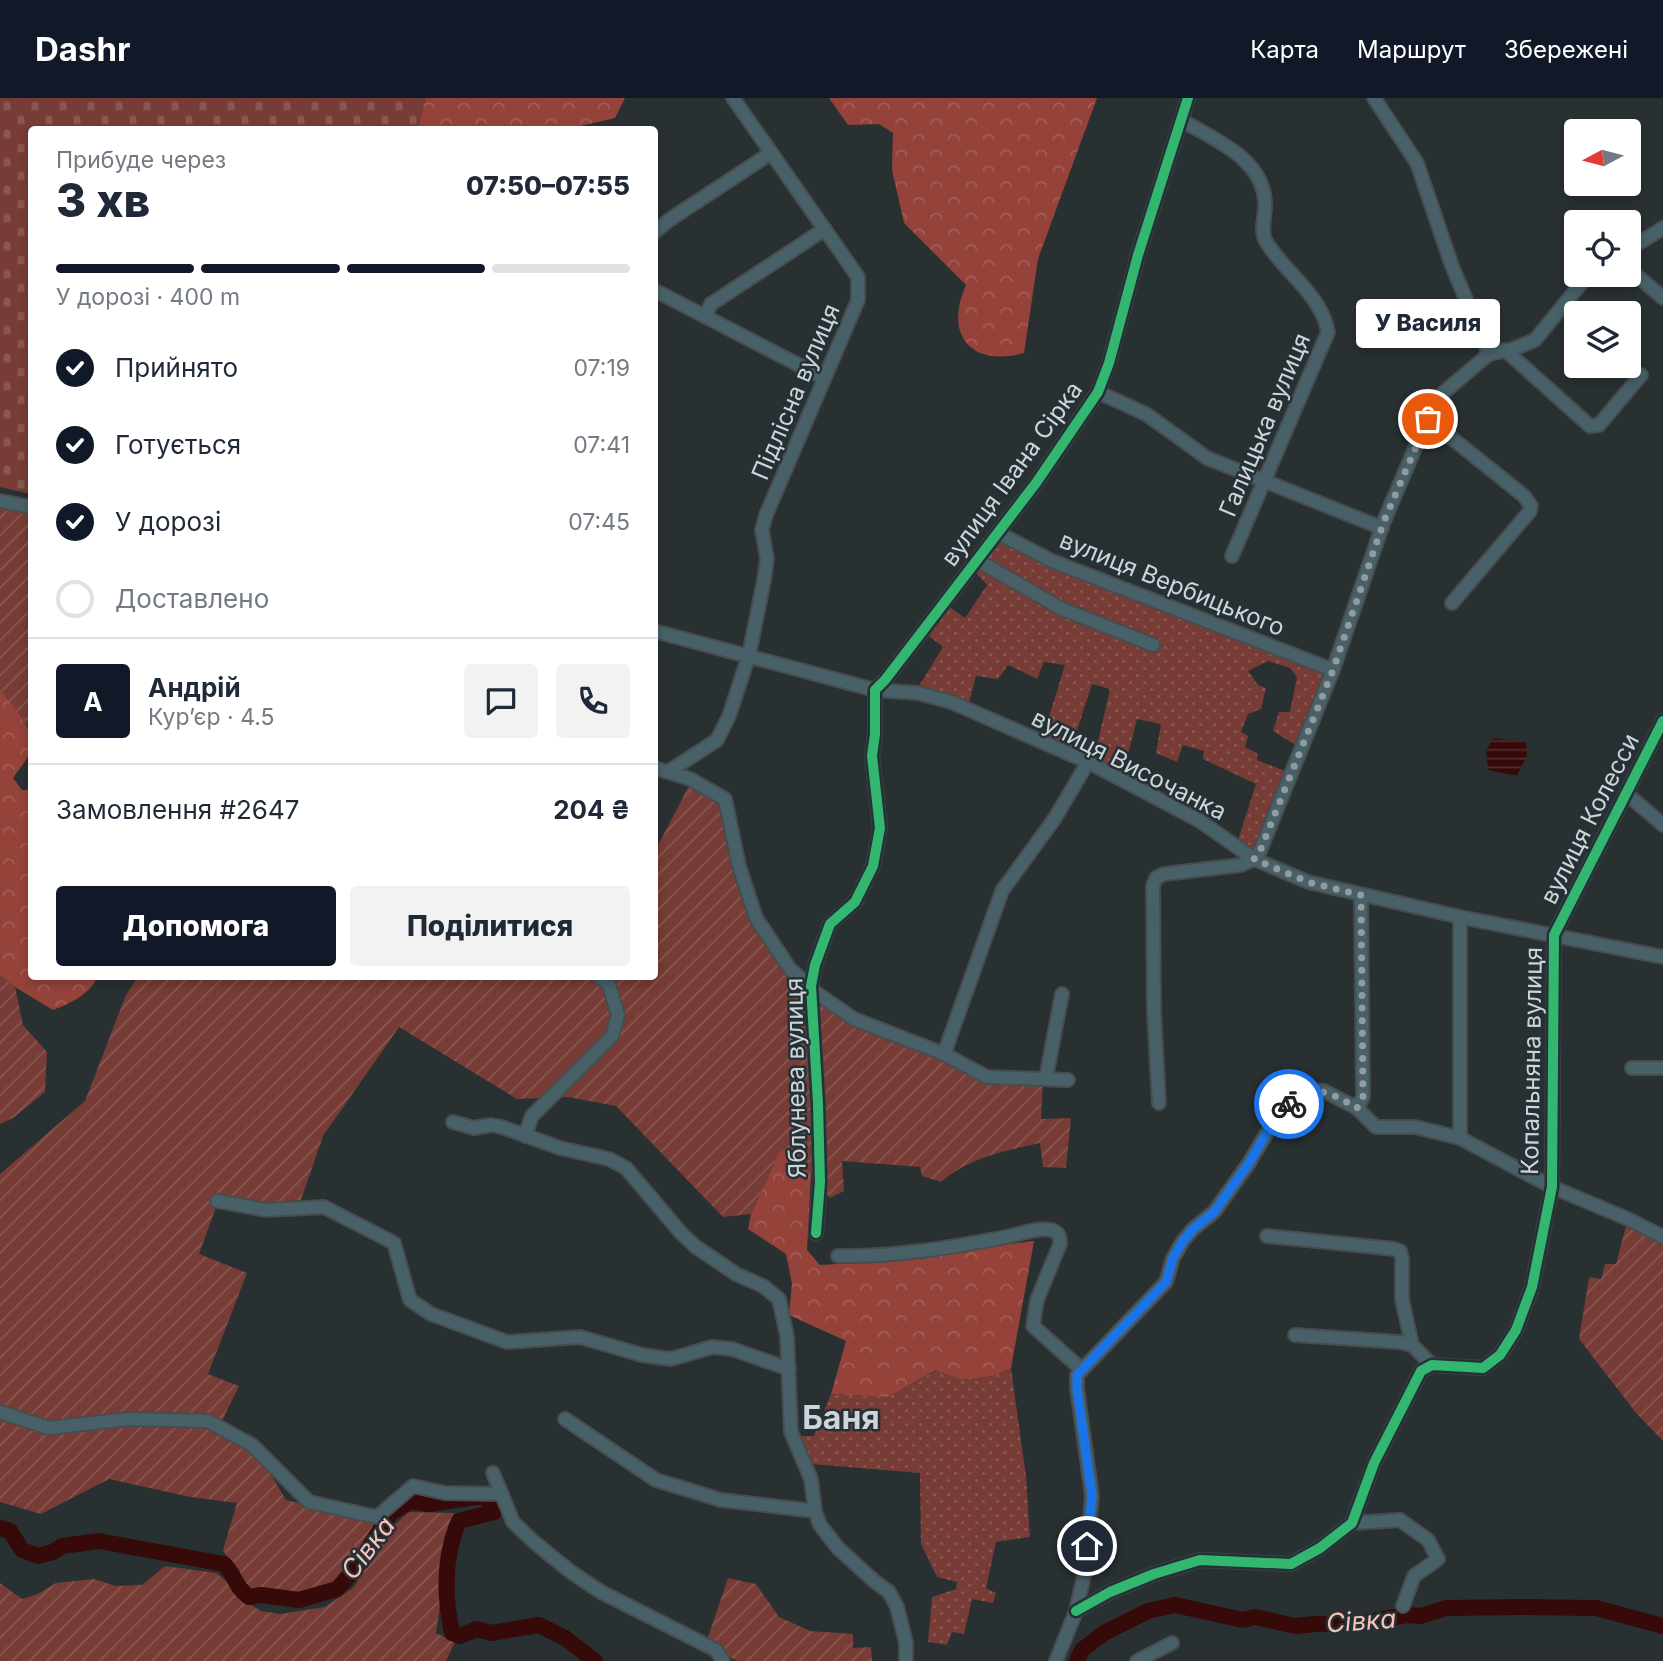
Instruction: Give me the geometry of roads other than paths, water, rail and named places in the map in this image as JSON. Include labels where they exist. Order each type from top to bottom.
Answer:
[{"type":"street","name":"Підлісна вулиця","points":[[668,772],[717,740],[729,716],[749,655],[766,559],[762,530],[766,515],[860,290],[858,277],[733,98]]},
{"type":"street","name":"вулиця Івана Сірка","points":[[875,690],[1037,483],[1098,392],[1110,363],[1138,255],[1188,98]]},
{"type":"street","points":[[1374,98],[1417,163],[1452,266],[1489,354]]},
{"type":"street","name":"Галицька вулиця","points":[[1181,120],[1249,163],[1266,200],[1262,231],[1265,240],[1326,320],[1328,332],[1232,556]]},
{"type":"street","points":[[658,230],[771,153]]},
{"type":"street","points":[[1641,242],[1663,228]]},
{"type":"street","points":[[705,316],[711,304],[825,229]]},
{"type":"street","points":[[1641,279],[1663,298]]},
{"type":"street","points":[[1159,1103],[1154,1012],[1153,886],[1156,878],[1164,874],[1241,865],[1254,859],[1260,851],[1333,670],[1382,528],[1436,399],[1489,354],[1535,340],[1578,287]]},
{"type":"street","points":[[658,292],[824,378]]},
{"type":"street","points":[[1506,351],[1590,426],[1599,425],[1638,378]]},
{"type":"street","points":[[1098,392],[1146,414],[1207,458],[1382,528]]},
{"type":"street","points":[[1428,419],[1524,496],[1531,506],[1530,511],[1452,603]]},
{"type":"street","points":[[0,501],[28,507]]},
{"type":"street","name":"вулиця Вербицького","points":[[998,533],[1052,561],[1333,670]]},
{"type":"street","points":[[977,560],[1060,608],[1153,645]]},
{"type":"street","name":"вулиця Височанка","points":[[658,632],[875,690],[918,693],[951,702],[1087,762],[1200,821],[1254,859],[1308,882],[1460,917],[1663,957]]},
{"type":"street","name":"Яблунева вулиця","points":[[816,1233],[820,1182],[811,986],[815,965],[830,924],[855,902],[873,866],[880,828],[872,756],[875,690]]},
{"type":"street","name":"вулиця Колесси","points":[[1554,935],[1663,721]]},
{"type":"street","points":[[944,1054],[1002,891],[1055,818],[1087,762]]},
{"type":"street","points":[[658,769],[690,779],[725,799],[738,866],[756,918],[790,969],[815,992],[854,1019],[944,1054],[987,1077],[1068,1080]]},
{"type":"street","points":[[1627,794],[1663,825]]},
{"type":"street","points":[[1357,1108],[1363,1097],[1361,895]]},
{"type":"street","points":[[1460,917],[1460,1138]]},
{"type":"street","name":"Копальняна вулиця","points":[[1432,1365],[1483,1368],[1500,1355],[1516,1330],[1532,1287],[1552,1187],[1554,935]]},
{"type":"street","points":[[524,1136],[532,1116],[612,1036],[618,1015],[609,985],[603,980]]},
{"type":"street","points":[[1046,1078],[1062,994]]},
{"type":"street","points":[[1632,1068],[1663,1068]]},
{"type":"street","points":[[1056,1661],[1076,1611],[1085,1572],[1092,1496],[1077,1375],[1166,1282],[1173,1258],[1183,1241],[1214,1212],[1249,1163],[1272,1124],[1298,1096],[1309,1091],[1324,1091],[1357,1108],[1376,1127],[1415,1127],[1460,1138],[1552,1187],[1661,1234]]},
{"type":"street","points":[[453,1122],[474,1128],[491,1125],[502,1127],[560,1148],[609,1159],[626,1168],[696,1247],[736,1274],[763,1286],[779,1299],[787,1336],[791,1432],[811,1479],[814,1511],[820,1525],[838,1548],[889,1592],[897,1607],[906,1643],[906,1661]]},
{"type":"street","points":[[217,1201],[266,1210],[324,1207],[394,1243],[410,1300],[430,1314],[507,1342],[580,1337],[642,1355],[671,1359],[712,1347],[732,1349],[789,1369]]},
{"type":"street","points":[[838,1256],[869,1256],[972,1244],[1029,1232],[1057,1231],[1060,1244],[1037,1300],[1033,1326],[1081,1369]]},
{"type":"street","points":[[1267,1236],[1399,1251],[1402,1259],[1402,1299],[1412,1345]]},
{"type":"street","points":[[1076,1611],[1110,1592],[1154,1574],[1200,1560],[1291,1564],[1320,1548],[1352,1522],[1374,1463],[1396,1418],[1421,1371],[1432,1365],[1412,1345],[1399,1342],[1295,1335]]},
{"type":"street","points":[[0,1412],[49,1428],[129,1419],[208,1421],[252,1445],[309,1502],[377,1517],[413,1486],[445,1493],[502,1494]]},
{"type":"street","points":[[565,1419],[656,1480],[721,1500],[814,1511]]},
{"type":"street","points":[[494,1472],[513,1522],[570,1572],[601,1592],[716,1650],[723,1661]]},
{"type":"street","points":[[1352,1522],[1400,1520],[1428,1540],[1438,1559],[1414,1576],[1403,1606]]},
{"type":"street","points":[[1137,1661],[1172,1643]]},
{"type":"waterway","name":"Сівка","points":[[0,1528],[10,1531],[22,1550],[38,1556],[62,1546],[99,1541],[224,1564],[240,1589],[249,1597],[261,1595],[299,1600],[337,1589],[355,1569],[391,1513],[411,1501],[429,1504],[482,1496],[490,1502],[494,1512],[459,1521],[450,1548],[446,1590],[452,1633],[460,1636],[477,1629],[491,1633],[539,1625],[565,1638],[595,1661]]},
{"type":"waterway","name":"Сівка","points":[[1077,1661],[1082,1650],[1104,1633],[1148,1611],[1175,1605],[1243,1620],[1255,1617],[1295,1626],[1355,1624],[1407,1615],[1421,1616],[1446,1608],[1521,1607],[1596,1608],[1663,1626]]},
{"type":"place","name":"У Василя","points":[[1428,419]]},
{"type":"district","name":"Баня","points":[[841,1418]]}]
